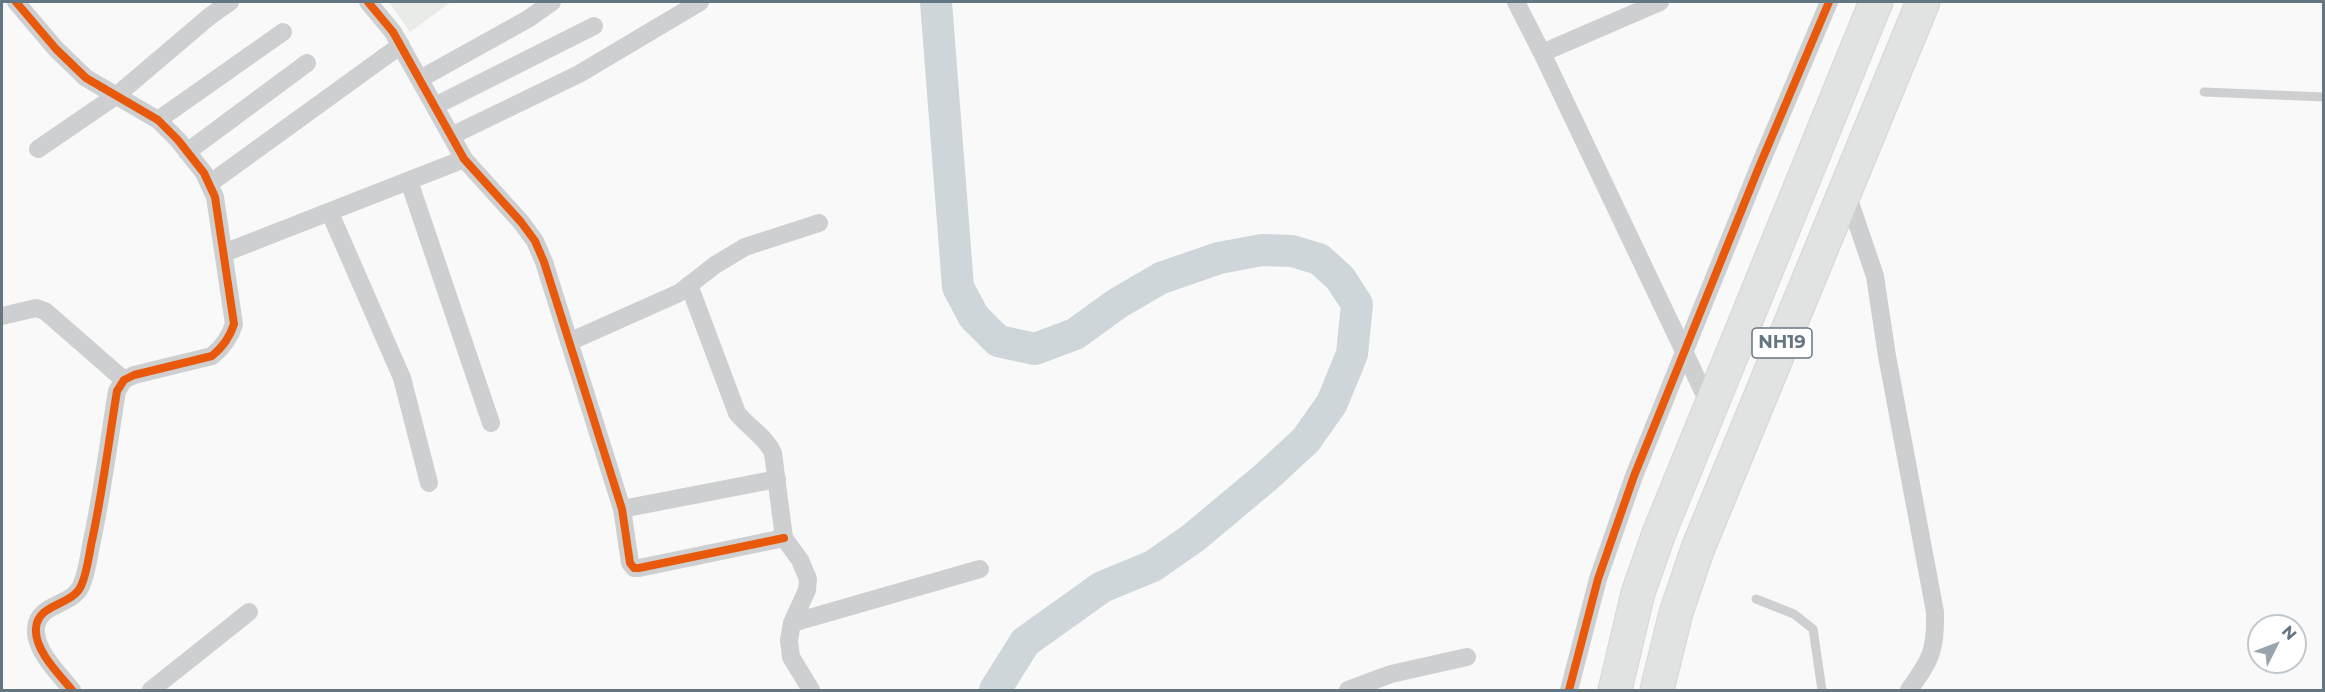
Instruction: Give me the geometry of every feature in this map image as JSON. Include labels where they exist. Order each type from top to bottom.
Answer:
[{"type":"highway","name":"NH19","points":[[1615,690],[1638,593],[1659,533],[1876,2]]},
{"type":"highway","name":"NH19","points":[[1657,690],[1676,613],[1698,548],[1923,2]]},
{"type":"street","points":[[16,2],[56,49],[86,78],[158,120],[204,173],[215,197],[234,324],[230,336],[220,350],[212,356],[134,375],[124,380],[117,391],[101,498],[81,588],[67,600],[40,615],[36,625],[36,636],[40,648],[72,690]]},
{"type":"street","points":[[38,149],[117,95],[210,16],[230,2]]},
{"type":"street","points":[[368,2],[401,45],[464,159],[521,222],[535,241],[570,342],[622,509],[627,557],[634,568],[784,538]]},
{"type":"street","points":[[420,79],[528,19],[552,2]]},
{"type":"street","points":[[451,136],[579,74],[700,2]]},
{"type":"street","points":[[1516,2],[1710,406]]},
{"type":"street","points":[[1569,690],[1598,579],[1634,476],[1759,167],[1829,2]]},
{"type":"street","points":[[1542,52],[1649,4]]},
{"type":"street","points":[[435,106],[594,26]]},
{"type":"street","points":[[158,120],[283,32]]},
{"type":"street","points":[[209,184],[401,45]]},
{"type":"street","points":[[187,152],[307,63]]},
{"type":"street","points":[[224,253],[464,159]]},
{"type":"street","points":[[409,181],[490,423]]},
{"type":"street","points":[[1845,190],[1875,276],[1891,378],[1935,612],[1935,641],[1929,662],[1909,690]]},
{"type":"street","points":[[330,213],[402,378],[429,483]]},
{"type":"street","points":[[570,342],[655,306],[679,293],[715,265],[745,247],[819,223]]},
{"type":"street","points":[[689,285],[732,402],[747,426],[770,446],[777,479],[784,538],[800,560],[808,579],[807,590],[792,623],[789,640],[791,657],[811,690]]},
{"type":"street","points":[[2,316],[36,308],[45,311],[124,380]]},
{"type":"street","points":[[622,509],[777,479]]},
{"type":"street","points":[[792,623],[980,569]]},
{"type":"street","points":[[151,690],[249,612]]},
{"type":"street","points":[[1348,690],[1391,674],[1467,657]]},
{"type":"lane","points":[[2204,92],[2324,97]]},
{"type":"lane","points":[[1756,599],[1794,614],[1813,629],[1822,690]]},
{"type":"shaded area","points":[[389,2],[451,2],[410,32]]},
{"type":"waterway","points":[[936,2],[958,287],[974,317],[998,341],[1035,349],[1075,334],[1118,303],[1161,278],[1219,258],[1262,250],[1292,251],[1319,259],[1340,278],[1357,304],[1352,354],[1332,403],[1306,440],[1193,538],[1153,566],[1102,587],[1025,642],[995,690]]},
{"type":"cycle path","points":[[16,2],[56,49],[86,78],[158,120],[178,140],[204,173],[215,197],[234,324],[226,342],[212,356],[134,375],[124,380],[117,391],[100,500],[87,568],[81,586],[77,593],[43,614],[36,628],[36,636],[43,653],[72,690]]},
{"type":"cycle path","points":[[368,2],[393,32],[464,159],[521,222],[535,241],[544,262],[622,509],[630,563],[634,568],[639,568],[784,538]]},
{"type":"cycle path","points":[[1569,690],[1598,579],[1634,476],[1759,167],[1829,2]]}]
